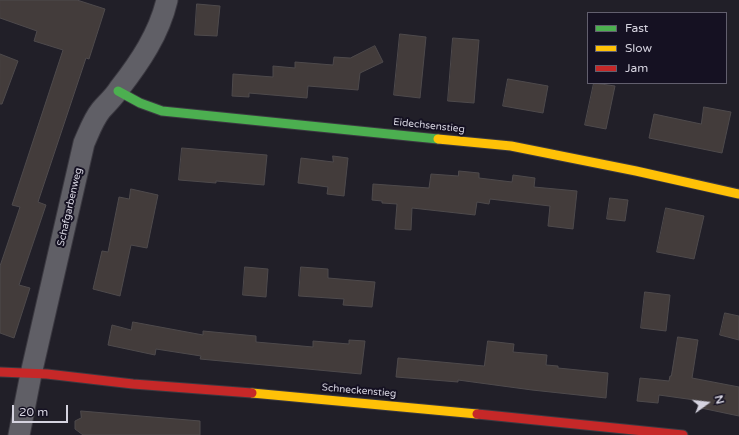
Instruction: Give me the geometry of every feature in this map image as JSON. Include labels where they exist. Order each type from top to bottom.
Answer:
[{"type":"street","name":"Schafgarbenweg","points":[[20,435],[31,374],[84,143],[91,126],[101,111],[118,91],[147,50],[164,15],[167,0]]},
{"type":"street","name":"Eidechsenstieg","points":[[118,91],[147,107],[162,111],[511,146],[644,172],[739,194]]},
{"type":"street","name":"Schneckenstieg","points":[[0,372],[47,374],[133,384],[307,397],[683,435]]},
{"type":"building","points":[[0,0],[77,0],[105,9],[89,59],[86,58],[38,202],[46,205],[19,285],[30,288],[14,338],[0,333],[0,266],[20,207],[12,205],[63,50],[34,41],[37,31],[0,18]]},
{"type":"building","points":[[197,4],[220,6],[217,36],[195,35]]},
{"type":"building","points":[[400,34],[426,37],[420,98],[394,95]]},
{"type":"building","points":[[453,38],[479,40],[474,103],[448,101]]},
{"type":"building","points":[[375,46],[383,62],[360,73],[358,90],[308,86],[307,98],[249,93],[249,97],[232,96],[233,74],[273,77],[273,66],[295,68],[295,62],[333,65],[334,57],[350,58]]},
{"type":"building","points":[[0,54],[18,61],[2,104],[0,104]]},
{"type":"building","points":[[508,79],[548,86],[543,113],[503,106]]},
{"type":"building","points":[[594,84],[615,86],[606,129],[585,125]]},
{"type":"building","points":[[704,107],[731,112],[722,153],[649,138],[654,114],[701,124]]},
{"type":"building","points":[[182,148],[267,155],[264,185],[179,180]]},
{"type":"building","points":[[333,156],[348,158],[344,196],[327,194],[328,187],[298,183],[301,158],[333,162]]},
{"type":"building","points":[[459,171],[479,173],[479,178],[512,182],[513,175],[535,178],[534,187],[577,191],[573,229],[548,226],[550,206],[490,199],[489,204],[477,202],[475,215],[412,208],[411,230],[395,229],[397,204],[382,203],[382,201],[372,200],[373,184],[429,188],[431,174],[458,176]]},
{"type":"building","points":[[131,189],[158,195],[147,248],[131,245],[120,296],[93,289],[102,251],[108,252],[119,197],[129,199]]},
{"type":"building","points":[[610,198],[628,200],[625,221],[607,219]]},
{"type":"building","points":[[666,208],[704,216],[694,259],[657,252]]},
{"type":"building","points":[[245,267],[268,269],[266,297],[243,295]]},
{"type":"building","points":[[301,267],[328,269],[328,278],[375,282],[372,307],[343,305],[344,299],[299,296]]},
{"type":"building","points":[[645,292],[670,295],[666,331],[641,328]]},
{"type":"building","points":[[725,313],[739,316],[739,340],[720,335]]},
{"type":"building","points":[[133,322],[203,335],[203,331],[256,336],[256,342],[313,347],[313,341],[349,344],[349,340],[365,341],[361,374],[200,359],[201,356],[156,349],[155,355],[108,345],[112,325],[131,330]]},
{"type":"building","points":[[678,337],[698,340],[692,378],[739,387],[739,416],[701,408],[702,401],[659,395],[658,403],[637,401],[640,378],[669,381]]},
{"type":"building","points":[[488,341],[514,344],[513,352],[547,355],[546,365],[558,366],[558,368],[608,373],[606,398],[458,380],[458,382],[396,377],[398,358],[484,366]]},
{"type":"building","points":[[81,411],[200,421],[200,435],[83,435],[75,429],[75,421],[81,418]]},
{"type":"traffic: fast","points":[[118,91],[140,103],[162,111],[438,139]]},
{"type":"traffic: slow","points":[[438,139],[511,146],[636,171],[739,194]]},
{"type":"traffic: slow","points":[[252,393],[477,414]]},
{"type":"traffic: jam","points":[[0,372],[47,374],[133,384],[252,393]]},
{"type":"traffic: jam","points":[[477,414],[683,435]]}]
